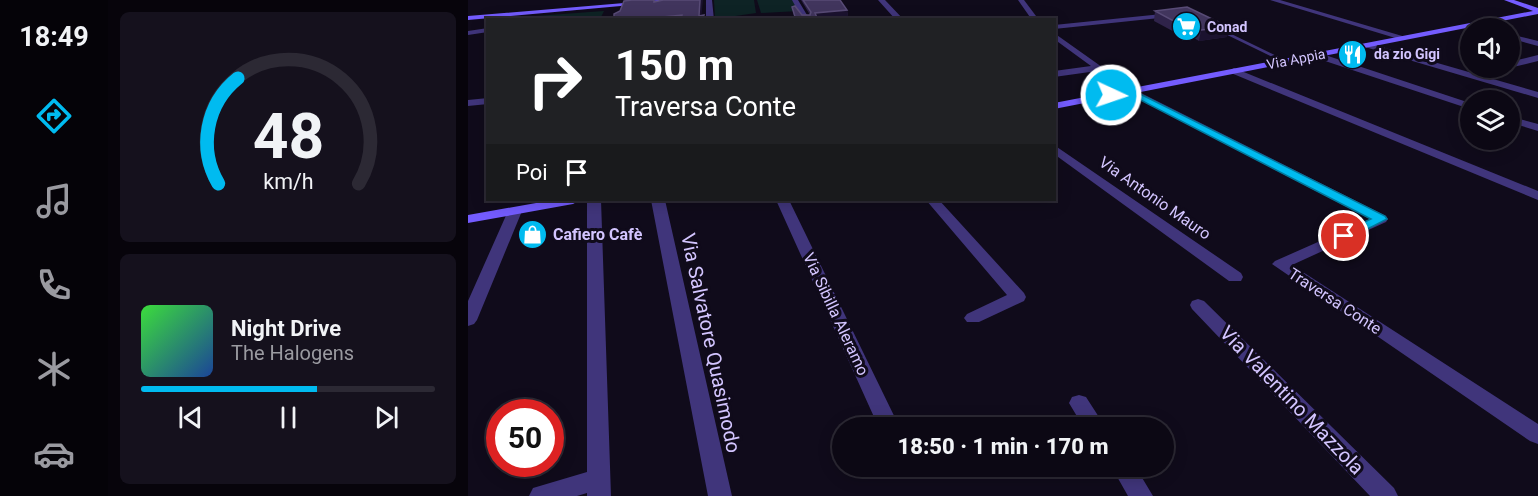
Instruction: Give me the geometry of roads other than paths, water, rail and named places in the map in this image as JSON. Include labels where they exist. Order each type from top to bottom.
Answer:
[{"type":"main road","points":[[468,18],[684,0]]},
{"type":"main road","points":[[1507,0],[1538,11]]},
{"type":"main road","name":"Via Appia","points":[[1504,18],[1538,11]]},
{"type":"main road","name":"Via Appia","points":[[1056,106],[1460,27]]},
{"type":"main road","points":[[468,219],[568,201]]},
{"type":"street","points":[[709,0],[710,18]]},
{"type":"street","points":[[795,0],[806,18]]},
{"type":"street","points":[[881,0],[899,18]]},
{"type":"street","points":[[1021,0],[1034,18]]},
{"type":"street","points":[[1273,0],[1406,38]]},
{"type":"street","points":[[615,18],[618,6]]},
{"type":"street","points":[[1056,27],[1169,15]]},
{"type":"street","points":[[468,33],[486,30]]},
{"type":"street","points":[[1056,36],[1130,91]]},
{"type":"street","points":[[1520,39],[1538,44]]},
{"type":"street","points":[[1368,45],[1538,95]]},
{"type":"street","points":[[1316,55],[1460,103]]},
{"type":"street","points":[[1520,62],[1538,58]]},
{"type":"street","points":[[1056,74],[1098,68]]},
{"type":"street","points":[[1234,71],[1538,196]]},
{"type":"street","name":"Traversa Conte","points":[[1130,91],[1381,219],[1280,264],[1538,435]]},
{"type":"street","points":[[468,104],[486,101]]},
{"type":"street","points":[[1520,122],[1538,128]]},
{"type":"street","name":"Via Antonio Mauro","points":[[1056,149],[1235,277]]},
{"type":"street","points":[[541,496],[598,488],[594,201]]},
{"type":"street","name":"Via Salvatore Quasimodo","points":[[658,201],[720,496]]},
{"type":"street","name":"Via Sibilla Aleramo","points":[[782,201],[885,417]]},
{"type":"street","points":[[933,201],[1018,297],[973,318]]},
{"type":"street","points":[[468,320],[515,211]]},
{"type":"street","name":"Via Valentino Mazzola","points":[[1198,305],[1386,496]]},
{"type":"street","points":[[1079,403],[1089,417]]},
{"type":"street","points":[[1129,477],[1141,496]]},
{"type":"lane","points":[[1210,25],[1285,61]]},
{"type":"place","name":"Conad","points":[[1186,27]]},
{"type":"place","name":"da zio Gigi","points":[[1353,54]]},
{"type":"place","name":"Cafiero Cafè","points":[[532,234]]}]
